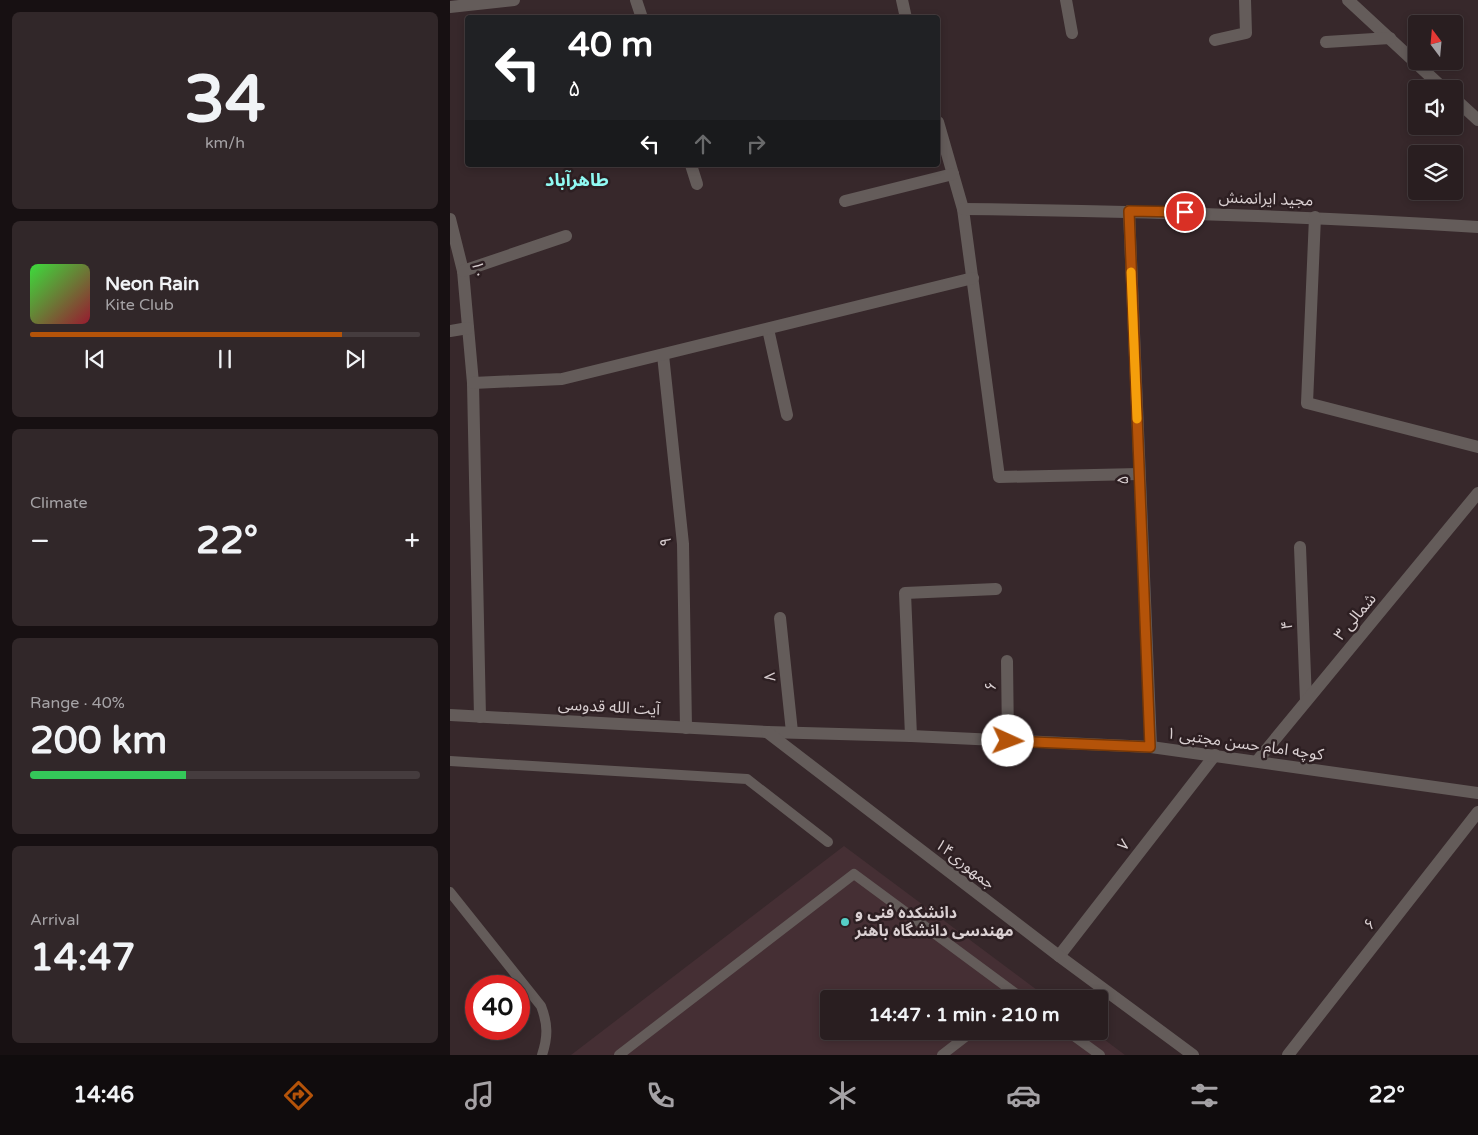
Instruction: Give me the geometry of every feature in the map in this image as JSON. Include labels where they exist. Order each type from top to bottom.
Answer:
[{"type":"street","points":[[450,7],[514,0]]},
{"type":"street","points":[[636,0],[641,15]]},
{"type":"street","points":[[902,0],[905,15]]},
{"type":"street","points":[[1066,0],[1072,33]]},
{"type":"street","points":[[1215,40],[1246,33],[1245,0]]},
{"type":"street","points":[[1348,0],[1434,80]]},
{"type":"street","points":[[1326,42],[1390,38]]},
{"type":"street","points":[[1463,106],[1478,120]]},
{"type":"street","points":[[940,129],[963,209],[999,477],[1139,474]]},
{"type":"street","points":[[692,167],[697,184]]},
{"type":"street","points":[[845,201],[953,174]]},
{"type":"street","name":"مجید ایرانمنش","points":[[963,209],[1129,211],[1315,217],[1478,227]]},
{"type":"street","name":"۵","points":[[1129,211],[1150,747]]},
{"type":"street","points":[[1315,217],[1307,403],[1478,447]]},
{"type":"street","name":"۱۰","points":[[450,219],[463,271],[473,383],[480,717]]},
{"type":"street","points":[[463,271],[566,236]]},
{"type":"street","points":[[473,383],[562,379],[973,278]]},
{"type":"street","points":[[450,331],[468,328]]},
{"type":"street","points":[[768,329],[787,415]]},
{"type":"street","name":"۹","points":[[663,355],[683,544],[686,728]]},
{"type":"street","name":"۳ شمالی","points":[[1257,761],[1478,493]]},
{"type":"street","name":"۴","points":[[1300,547],[1306,701]]},
{"type":"street","points":[[911,736],[905,593],[996,589]]},
{"type":"street","name":"۸","points":[[780,618],[792,732]]},
{"type":"street","name":"۶","points":[[1007,661],[1008,741]]},
{"type":"street","name":"آیت الله قدوسی","points":[[450,715],[767,732]]},
{"type":"street","name":"کوچه امام حسن مجتبی ۱","points":[[767,732],[911,736],[1150,747],[1478,793]]},
{"type":"street","name":"جمهوری۱۴","points":[[767,732],[1059,956],[1193,1055]]},
{"type":"street","name":"۷","points":[[1059,956],[1215,755]]},
{"type":"street","name":"۶","points":[[1288,1055],[1478,812]]},
{"type":"lane","points":[[450,761],[748,779],[828,842]]},
{"type":"lane","points":[[619,1055],[854,874],[1008,990]]},
{"type":"lane","points":[[450,892],[541,1006],[547,1023],[547,1040],[542,1055]]},
{"type":"lane","points":[[942,1055],[961,1040]]},
{"type":"lane","points":[[1079,1040],[1100,1055]]},
{"type":"shaded area","name":"دانشکده فنی و مهندسی دانشگاه باهنر","points":[[844,846],[1037,990],[820,990],[820,1040],[1105,1040],[1125,1055],[571,1055]]},
{"type":"slow traffic","points":[[1131,272],[1137,419]]},
{"type":"place","name":"دانشکده فنی و مهندسی دانشگاه باهنر","points":[[845,922]]},
{"type":"district","name":"طاهرآباد","points":[[577,180]]},
{"type":"route","points":[[1008,741],[1150,747],[1129,211],[1185,212]]}]
